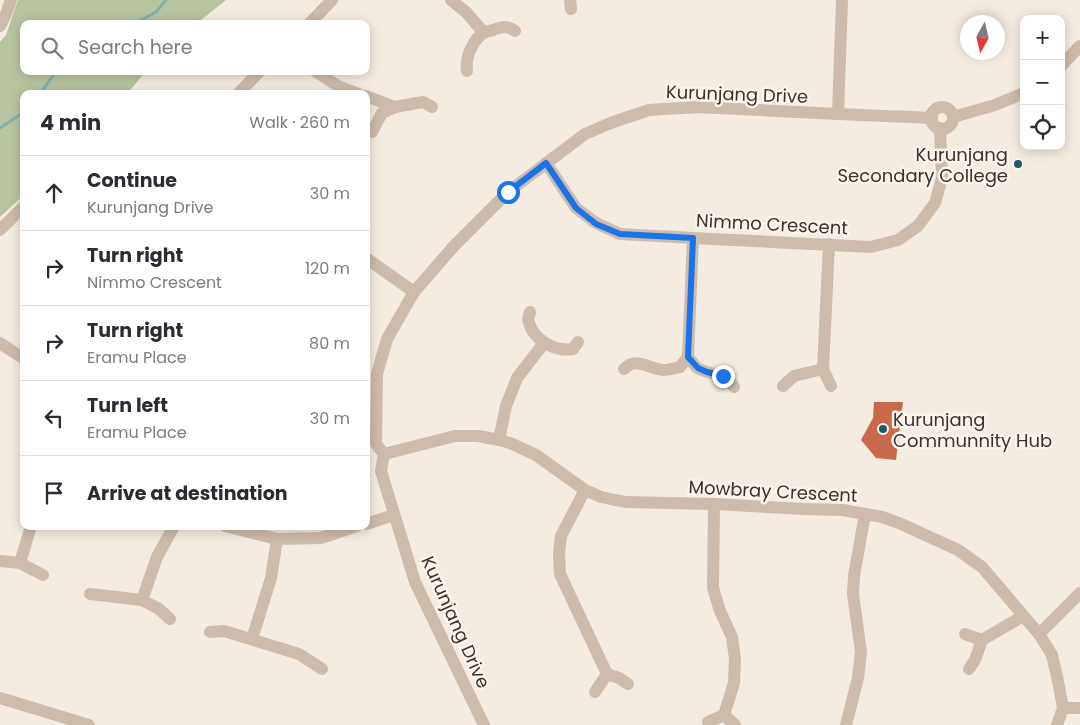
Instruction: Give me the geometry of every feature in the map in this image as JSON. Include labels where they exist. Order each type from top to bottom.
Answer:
[{"type":"street","points":[[0,26],[11,0]]},
{"type":"street","points":[[312,20],[332,0]]},
{"type":"street","points":[[451,0],[466,12],[484,32]]},
{"type":"street","points":[[838,114],[842,0]]},
{"type":"street","points":[[467,71],[466,65],[474,44],[484,32],[504,26],[516,31]]},
{"type":"street","points":[[1065,62],[1080,46]]},
{"type":"street","points":[[242,90],[256,75]]},
{"type":"street","points":[[321,75],[338,86],[348,90]]},
{"type":"street","points":[[953,117],[1020,96]]},
{"type":"street","points":[[370,98],[394,107]]},
{"type":"street","points":[[372,132],[382,113],[394,107],[423,102],[432,107]]},
{"type":"street","name":"Kurunjang Drive","points":[[484,725],[415,582],[381,471],[384,454],[376,444],[377,374],[387,339],[414,292],[454,246],[508,192],[585,134],[613,122],[649,110],[698,107],[932,118]]},
{"type":"street","points":[[943,107],[950,110],[953,117],[952,121],[945,128],[940,128],[934,124],[932,118],[934,111],[943,107]]},
{"type":"street","name":"Nimmo Crescent","points":[[546,163],[576,208],[596,224],[620,234],[871,246],[898,240],[918,226],[936,203],[942,178],[940,128]]},
{"type":"street","points":[[0,230],[20,210]]},
{"type":"street","points":[[624,369],[628,365],[636,363],[663,370],[680,367],[688,357],[693,238]]},
{"type":"street","points":[[829,244],[824,369],[831,386]]},
{"type":"street","points":[[370,261],[414,292]]},
{"type":"street","points":[[530,312],[528,319],[532,330],[544,343],[566,351],[574,349],[578,342]]},
{"type":"street","points":[[0,343],[20,356]]},
{"type":"street","points":[[500,440],[506,406],[516,378],[544,343]]},
{"type":"street","points":[[688,357],[698,368],[727,378],[734,387]]},
{"type":"street","points":[[783,386],[794,376],[824,369]]},
{"type":"street","name":"Mowbray Crescent","points":[[384,454],[455,436],[478,436],[500,440],[536,455],[585,490],[601,497],[625,502],[843,510],[882,517],[899,523],[958,550],[982,567],[1039,634],[1052,655],[1063,708],[1058,725]]},
{"type":"street","points":[[585,490],[562,536],[559,554],[560,574],[607,674],[619,678],[628,684]]},
{"type":"street","points":[[708,722],[724,715],[734,683],[735,659],[732,637],[720,611],[713,588],[714,504]]},
{"type":"street","points":[[846,725],[858,678],[861,652],[853,594],[854,576],[865,514]]},
{"type":"street","points":[[370,523],[394,515]]},
{"type":"street","points":[[20,563],[30,530]]},
{"type":"street","points":[[142,600],[157,557],[172,530]]},
{"type":"street","points":[[241,530],[277,539],[321,538],[346,530]]},
{"type":"street","points":[[252,640],[271,578],[277,539]]},
{"type":"street","points":[[0,561],[20,563],[43,575]]},
{"type":"street","points":[[90,594],[142,600],[158,609],[170,619]]},
{"type":"street","points":[[1039,634],[1080,594]]},
{"type":"street","points":[[970,669],[982,640],[1023,616]]},
{"type":"street","points":[[210,632],[224,631],[299,654],[322,669]]},
{"type":"street","points":[[965,634],[982,640]]},
{"type":"street","points":[[595,692],[607,674]]},
{"type":"street","points":[[0,698],[55,720],[89,725]]},
{"type":"street","points":[[1063,708],[1080,708]]},
{"type":"street","points":[[724,715],[735,725]]},
{"type":"green space","points":[[18,0],[226,0],[201,20],[20,20],[20,75],[143,75],[130,90],[20,90],[20,199],[0,217],[0,42],[6,35]]},
{"type":"building","name":"Kurunjang Communnity Hub","points":[[874,402],[903,402],[896,460],[876,458],[861,440],[873,418]]},
{"type":"waterway","points":[[141,20],[156,12],[166,0]]},
{"type":"waterway","points":[[43,90],[53,75]]},
{"type":"waterway","points":[[0,128],[20,115]]},
{"type":"place","name":"Kurunjang Secondary College","points":[[1018,164]]},
{"type":"place","name":"Kurunjang Communnity Hub","points":[[883,429]]},
{"type":"route","points":[[508,192],[546,163],[576,208],[596,224],[620,234],[693,238],[688,357],[698,368],[723,376]]}]
